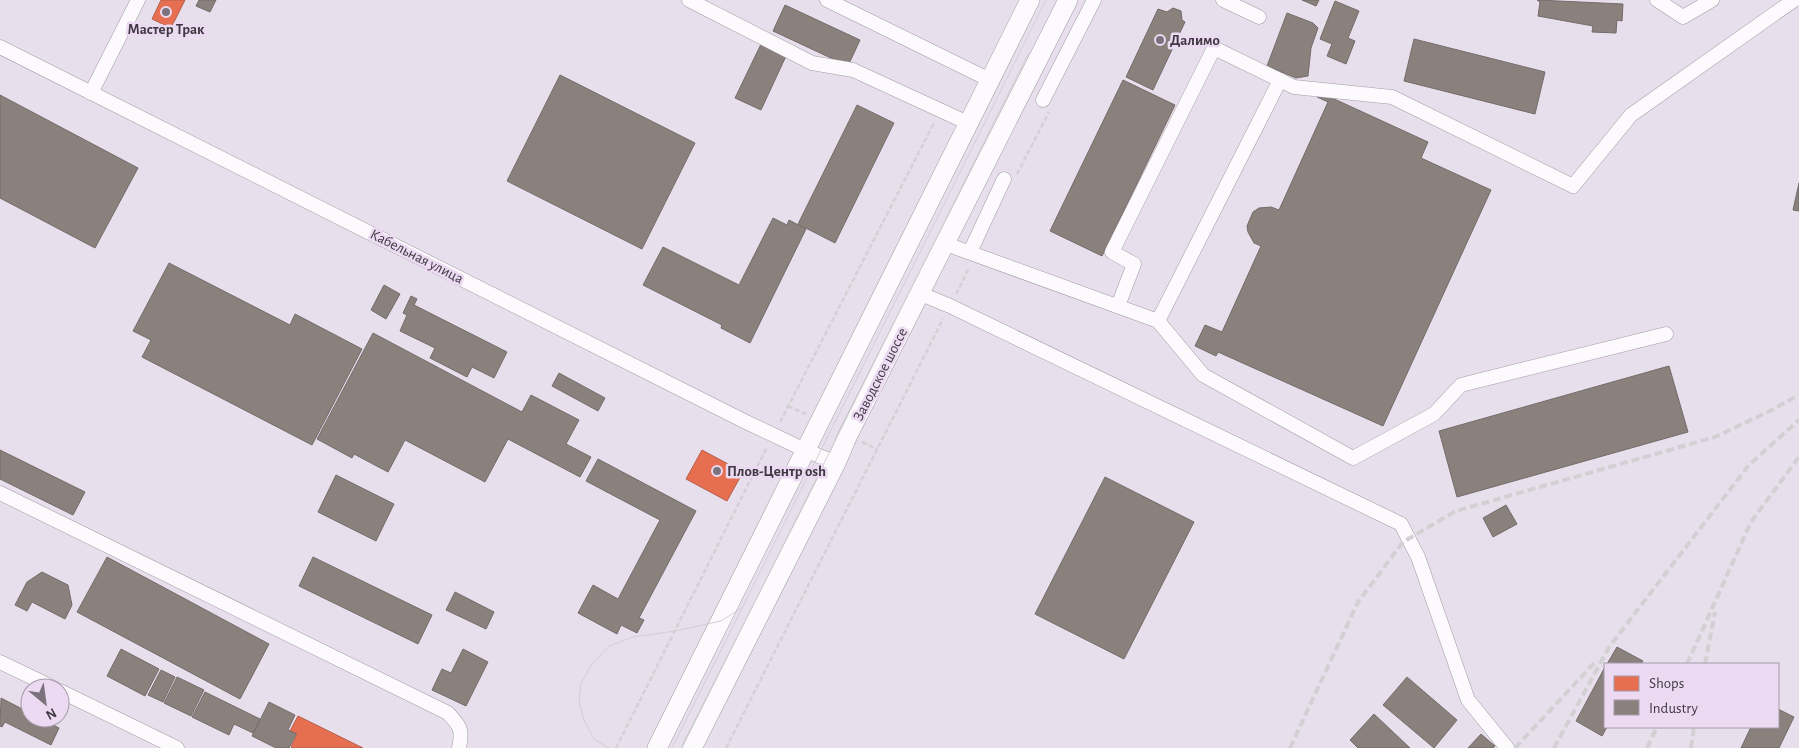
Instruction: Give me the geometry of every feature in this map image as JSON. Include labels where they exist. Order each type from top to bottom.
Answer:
[{"type":"main road","points":[[657,748],[1030,0]]},
{"type":"main road","name":"Заводское шоссе","points":[[692,748],[1068,0]]},
{"type":"street","points":[[91,93],[138,0]]},
{"type":"street","points":[[689,0],[812,62],[854,70],[968,123]]},
{"type":"street","points":[[827,0],[990,80]]},
{"type":"street","points":[[1048,102],[1094,0]]},
{"type":"street","points":[[1223,0],[1259,17]]},
{"type":"street","points":[[1657,0],[1683,18],[1712,0]]},
{"type":"street","points":[[1118,306],[1134,264],[1112,252],[1214,48],[1294,87],[1392,97],[1574,186],[1631,115],[1794,0]]},
{"type":"street","name":"Кабельная улица","points":[[0,47],[805,450],[836,463]]},
{"type":"street","points":[[1158,321],[1280,80]]},
{"type":"street","points":[[973,253],[1010,177]]},
{"type":"street","points":[[946,244],[1158,321],[1203,375],[1353,458],[1434,414],[1461,385],[1666,334]]},
{"type":"street","points":[[921,294],[950,306],[1401,524],[1418,557],[1468,700],[1507,748]]},
{"type":"street","points":[[0,493],[448,712],[460,726],[461,740],[458,748]]},
{"type":"street","points":[[0,662],[33,678]]},
{"type":"street","points":[[70,696],[177,748]]},
{"type":"path","points":[[1010,177],[1048,102]]},
{"type":"path","points":[[726,748],[950,306],[973,253]]},
{"type":"building: Shops","points":[[161,0],[185,0],[171,28],[152,19]]},
{"type":"building: Shops","points":[[702,450],[743,472],[727,501],[686,479]]},
{"type":"building: Shops","points":[[298,716],[363,748],[293,748],[291,747],[297,734],[290,731]]},
{"type":"building: Industry","points":[[199,0],[216,0],[210,12],[196,6]]},
{"type":"building: Industry","points":[[1302,0],[1319,0],[1316,6]]},
{"type":"building: Industry","points":[[1537,0],[1623,4],[1622,21],[1617,20],[1616,33],[1592,32],[1593,26],[1538,16],[1540,2]]},
{"type":"building: Industry","points":[[1335,1],[1359,11],[1348,38],[1355,41],[1346,64],[1327,56],[1332,44],[1320,39]]},
{"type":"building: Industry","points":[[785,5],[860,40],[848,66],[773,31]]},
{"type":"building: Industry","name":"Далимо","points":[[1173,8],[1181,11],[1182,20],[1185,22],[1153,90],[1126,77],[1158,9],[1167,12]]},
{"type":"building: Industry","points":[[1287,13],[1313,23],[1318,28],[1311,48],[1308,76],[1296,78],[1267,66]]},
{"type":"building: Industry","points":[[1414,39],[1545,72],[1535,114],[1404,81]]},
{"type":"building: Industry","points":[[762,42],[787,54],[761,110],[735,98]]},
{"type":"building: Industry","points":[[560,75],[695,143],[642,249],[507,181]]},
{"type":"building: Industry","points":[[1123,80],[1175,105],[1102,256],[1050,231]]},
{"type":"building: Industry","points":[[1319,92],[1428,142],[1421,158],[1491,190],[1383,426],[1218,352],[1216,356],[1195,346],[1205,325],[1222,332],[1261,246],[1254,243],[1247,226],[1253,212],[1259,208],[1271,207],[1279,210],[1328,102],[1317,97]]},
{"type":"building: Industry","points":[[0,95],[138,168],[95,248],[0,198]]},
{"type":"building: Industry","points":[[857,105],[894,123],[835,243],[798,224]]},
{"type":"building: Industry","points":[[1799,183],[1799,211],[1793,210]]},
{"type":"building: Industry","points":[[773,218],[787,225],[789,220],[806,229],[750,343],[721,328],[722,325],[643,285],[663,247],[739,285]]},
{"type":"building: Industry","points":[[169,263],[290,325],[295,314],[362,349],[312,445],[142,357],[151,340],[133,331]]},
{"type":"building: Industry","points":[[384,285],[400,294],[386,319],[371,310]]},
{"type":"building: Industry","points":[[411,296],[417,299],[414,305],[507,352],[494,378],[472,367],[467,377],[430,358],[435,348],[400,331],[407,315],[403,313]]},
{"type":"building: Industry","points":[[373,333],[522,412],[531,395],[579,420],[566,444],[591,457],[580,477],[508,439],[485,482],[405,440],[388,472],[354,454],[352,458],[317,439]]},
{"type":"building: Industry","points":[[1669,366],[1688,432],[1457,497],[1439,431]]},
{"type":"building: Industry","points":[[559,373],[605,398],[598,411],[552,386]]},
{"type":"building: Industry","points":[[0,450],[85,492],[73,515],[0,479]]},
{"type":"building: Industry","points":[[598,459],[696,511],[639,618],[644,620],[637,633],[621,625],[617,634],[578,613],[593,585],[618,599],[660,520],[586,481]]},
{"type":"building: Industry","points":[[336,475],[394,504],[376,541],[318,512]]},
{"type":"building: Industry","points":[[1105,477],[1194,522],[1124,659],[1035,614]]},
{"type":"building: Industry","points":[[1506,505],[1517,524],[1493,537],[1483,518]]},
{"type":"building: Industry","points":[[107,557],[269,644],[240,699],[77,612]]},
{"type":"building: Industry","points":[[313,557],[432,615],[418,644],[299,586]]},
{"type":"building: Industry","points":[[42,572],[68,585],[72,605],[65,619],[32,602],[27,611],[15,605],[27,582]]},
{"type":"building: Industry","points":[[455,592],[494,612],[486,629],[446,610]]},
{"type":"building: Industry","points":[[1617,647],[1643,661],[1642,663],[1608,663]]},
{"type":"building: Industry","points":[[121,649],[159,669],[145,696],[107,676]]},
{"type":"building: Industry","points":[[463,649],[488,662],[466,706],[432,690],[442,669],[451,673]]},
{"type":"building: Industry","points":[[1604,669],[1604,728],[1606,728],[1602,736],[1576,721]]},
{"type":"building: Industry","points":[[161,670],[175,677],[163,702],[148,695]]},
{"type":"building: Industry","points":[[177,677],[204,690],[191,716],[164,703]]},
{"type":"building: Industry","points":[[1407,677],[1457,720],[1434,748],[1383,705]]},
{"type":"building: Industry","points":[[205,692],[260,719],[253,733],[234,724],[229,735],[192,717]]},
{"type":"building: Industry","points":[[1,698],[20,708],[20,728],[59,728],[51,745],[5,722],[2,727],[0,726]]},
{"type":"building: Industry","points":[[269,702],[295,715],[288,730],[296,734],[289,748],[276,748],[252,736]]},
{"type":"building: Industry","points":[[1779,710],[1794,717],[1779,748],[1741,748],[1751,728],[1779,728]]},
{"type":"building: Industry","points":[[1374,714],[1410,748],[1358,748],[1350,740]]},
{"type":"building: Industry","points":[[1481,734],[1495,746],[1493,748],[1468,748]]},
{"type":"tram line","points":[[672,748],[1046,0]]},
{"type":"tram line","points":[[682,748],[1028,54]]},
{"type":"tram line","points":[[609,748],[594,739],[584,720],[579,701],[581,683],[592,664],[609,646],[633,637],[675,631],[721,621],[743,607]]},
{"type":"railway","points":[[1290,748],[1358,602],[1403,542],[1456,511],[1715,437],[1799,395]]},
{"type":"railway","points":[[1554,748],[1609,647],[1749,465],[1799,420]]},
{"type":"railway","points":[[1687,663],[1751,522],[1799,457]]},
{"type":"railway","points":[[1705,663],[1715,612]]},
{"type":"railway","points":[[1515,748],[1597,660]]},
{"type":"railway","points":[[1647,748],[1657,728]]},
{"type":"railway","points":[[1691,748],[1694,728]]},
{"type":"place","name":"Мастер Трак","points":[[166,12]]},
{"type":"place","name":"Далимо","points":[[1160,40]]},
{"type":"place","name":"Плов-Центр osh","points":[[717,471]]}]
